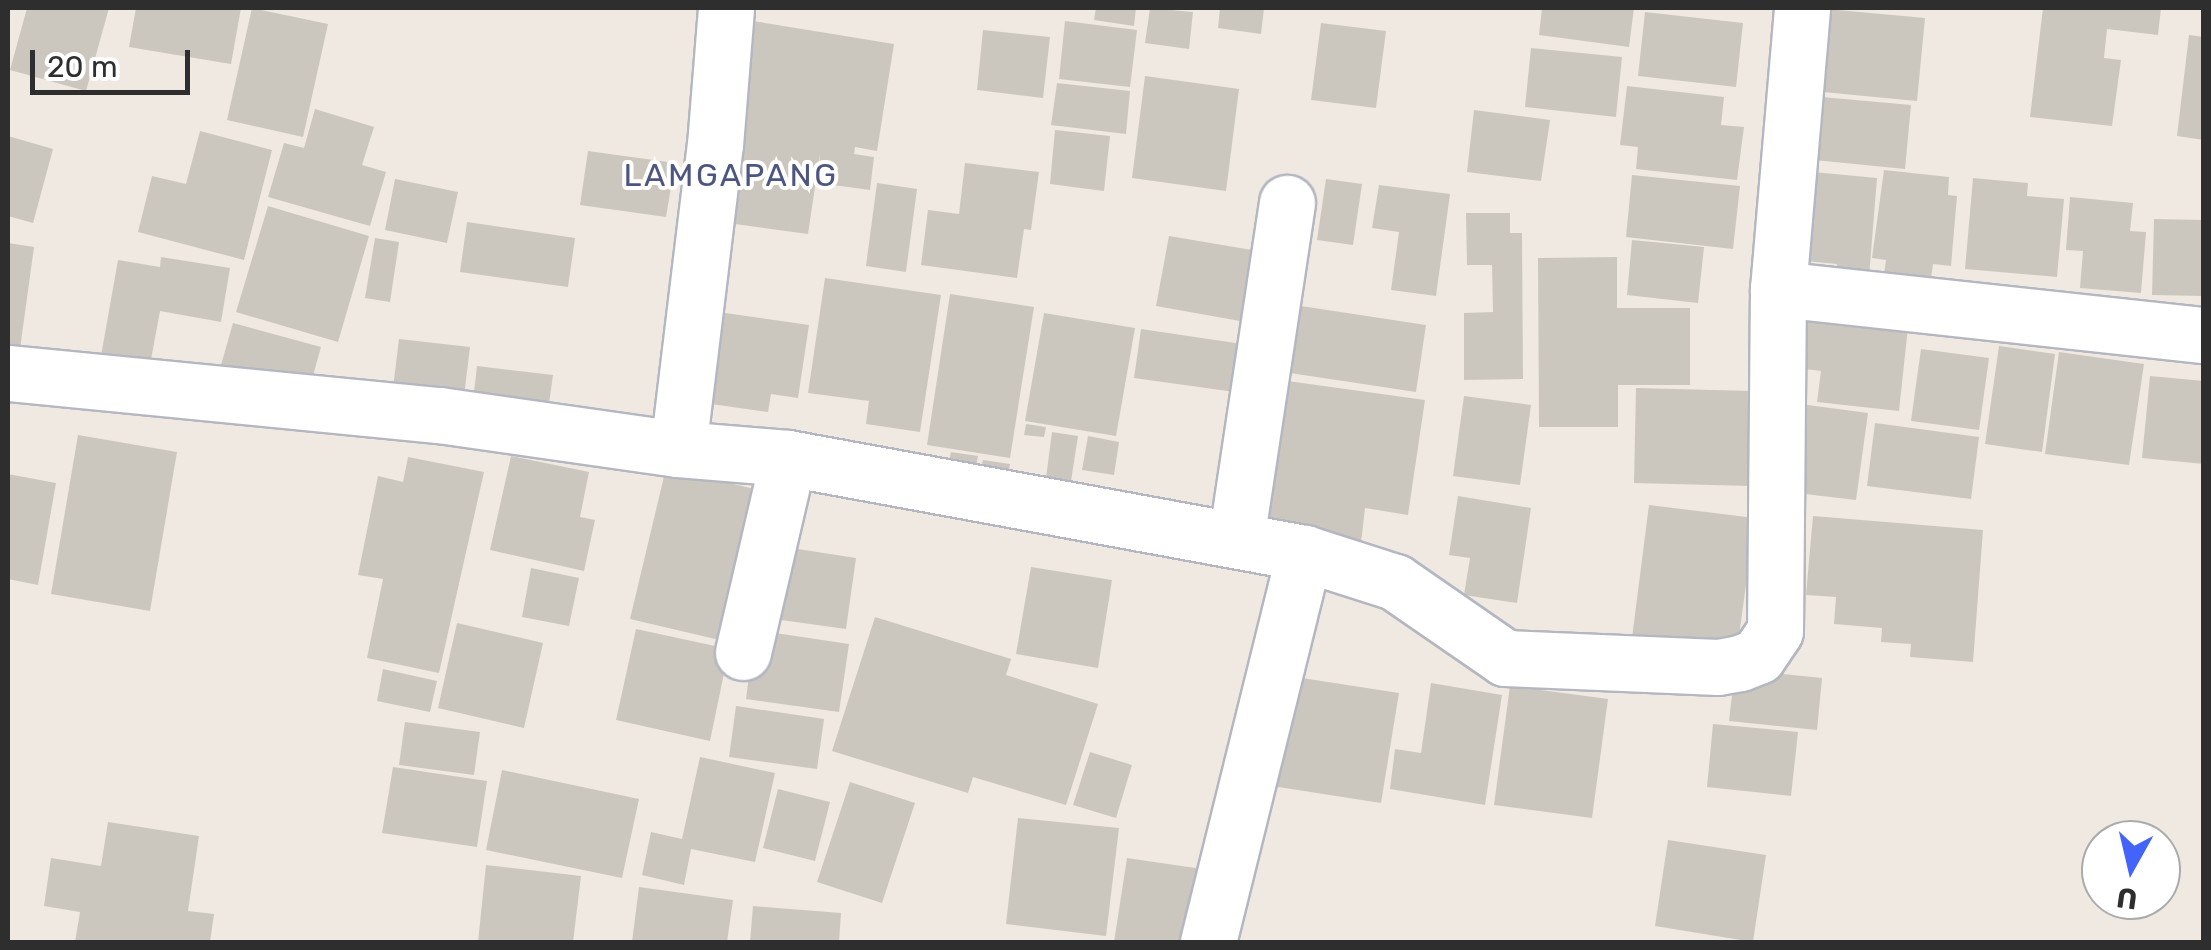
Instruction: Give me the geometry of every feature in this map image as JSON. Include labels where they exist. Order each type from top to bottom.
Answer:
[{"type":"street","points":[[678,450],[715,145],[724,8]]},
{"type":"street","points":[[8,373],[439,415],[678,450],[788,458],[1304,553],[1396,582],[1505,658],[1718,667],[1758,656],[1769,645],[1776,618],[1778,289],[1802,8]]},
{"type":"street","points":[[1236,540],[1287,203]]},
{"type":"street","points":[[1778,289],[2204,334]]},
{"type":"street","points":[[743,652],[788,458]]},
{"type":"street","points":[[1208,942],[1304,553]]},
{"type":"building","points":[[27,8],[109,8],[86,91],[10,70]]},
{"type":"building","points":[[136,8],[241,8],[231,64],[129,47]]},
{"type":"building","points":[[252,8],[328,24],[303,137],[227,120]]},
{"type":"building","points":[[1096,8],[1136,8],[1134,26],[1094,20]]},
{"type":"building","points":[[1150,8],[1193,12],[1189,49],[1145,43]]},
{"type":"building","points":[[1220,8],[1264,8],[1261,34],[1218,28]]},
{"type":"building","points":[[1542,8],[1634,8],[1629,47],[1539,35]]},
{"type":"building","points":[[1816,8],[1925,18],[1917,101],[1802,90]]},
{"type":"building","points":[[2043,8],[2161,8],[2158,35],[2107,29],[2104,58],[2121,60],[2112,126],[2030,117]]},
{"type":"building","points":[[1645,12],[1743,23],[1736,87],[1638,76]]},
{"type":"building","points":[[753,21],[894,44],[877,151],[855,147],[854,154],[874,157],[870,190],[818,183],[820,153],[808,234],[720,222],[732,142],[743,143]]},
{"type":"building","points":[[1065,21],[1137,30],[1130,87],[1059,79]]},
{"type":"building","points":[[1321,23],[1386,31],[1376,108],[1311,100]]},
{"type":"building","points":[[983,30],[1050,37],[1043,98],[977,90]]},
{"type":"building","points":[[2189,35],[2204,37],[2204,140],[2177,136]]},
{"type":"building","points":[[1531,48],[1622,57],[1616,117],[1525,107]]},
{"type":"building","points":[[1145,76],[1239,89],[1226,191],[1132,178]]},
{"type":"building","points":[[1057,83],[1130,91],[1126,134],[1051,125]]},
{"type":"building","points":[[1627,86],[1724,97],[1721,125],[1744,127],[1737,180],[1636,169],[1638,147],[1620,145]]},
{"type":"building","points":[[1800,95],[1911,105],[1905,169],[1794,158]]},
{"type":"building","points":[[315,109],[374,127],[362,165],[386,172],[370,226],[268,197],[284,143],[304,148]]},
{"type":"building","points":[[1474,110],[1550,120],[1541,181],[1467,172]]},
{"type":"building","points":[[1055,130],[1110,136],[1104,191],[1050,184]]},
{"type":"building","points":[[200,131],[272,150],[244,260],[138,232],[152,176],[186,184]]},
{"type":"building","points":[[8,136],[53,149],[33,223],[8,216]]},
{"type":"building","points":[[588,151],[675,163],[666,217],[580,205]]},
{"type":"building","points":[[965,163],[1039,172],[1031,230],[1024,229],[1017,278],[921,265],[928,210],[959,214]]},
{"type":"building","points":[[1792,170],[1877,178],[1869,277],[1836,274],[1837,264],[1784,259]]},
{"type":"building","points":[[1884,170],[1949,177],[1948,195],[1957,196],[1951,266],[1933,264],[1931,278],[1884,274],[1886,260],[1872,258]]},
{"type":"building","points":[[1632,175],[1740,186],[1733,249],[1626,237]]},
{"type":"building","points":[[1973,178],[2028,183],[2027,196],[2064,199],[2057,277],[1965,269]]},
{"type":"building","points":[[395,179],[458,192],[447,243],[385,230]]},
{"type":"building","points":[[1326,179],[1362,184],[1353,245],[1317,240]]},
{"type":"building","points":[[877,183],[917,189],[906,272],[866,266]]},
{"type":"building","points":[[1379,185],[1450,194],[1436,296],[1391,290],[1399,232],[1372,228]]},
{"type":"building","points":[[2070,197],[2133,203],[2130,231],[2146,232],[2141,293],[2080,288],[2083,251],[2066,250]]},
{"type":"building","points":[[268,206],[369,236],[338,342],[236,312]]},
{"type":"building","points":[[1466,213],[1510,213],[1510,233],[1522,233],[1523,379],[1464,380],[1464,313],[1493,312],[1492,265],[1467,265]]},
{"type":"building","points":[[2154,219],[2204,220],[2204,296],[2152,295]]},
{"type":"building","points":[[467,222],[575,238],[568,287],[460,272]]},
{"type":"building","points":[[1169,236],[1252,250],[1240,321],[1156,306]]},
{"type":"building","points":[[375,238],[399,242],[390,302],[365,298]]},
{"type":"building","points":[[1632,240],[1704,247],[1698,303],[1627,295]]},
{"type":"building","points":[[8,243],[34,247],[20,349],[8,347]]},
{"type":"building","points":[[161,257],[230,268],[221,322],[160,311],[150,365],[101,356],[118,260],[160,267]]},
{"type":"building","points":[[1617,257],[1617,308],[1690,308],[1690,385],[1618,385],[1618,427],[1539,427],[1538,258]]},
{"type":"building","points":[[825,278],[941,295],[920,432],[866,424],[869,401],[808,393]]},
{"type":"building","points":[[950,294],[1034,307],[1010,458],[927,445]]},
{"type":"building","points":[[1301,306],[1426,325],[1416,392],[1290,373]]},
{"type":"building","points":[[1796,306],[1909,318],[1899,411],[1817,402],[1821,371],[1789,367]]},
{"type":"building","points":[[711,311],[809,325],[798,398],[771,394],[768,412],[697,402]]},
{"type":"building","points":[[1044,313],[1135,328],[1116,436],[1025,421]]},
{"type":"building","points":[[233,323],[321,347],[307,397],[219,372]]},
{"type":"building","points":[[1141,329],[1249,345],[1242,393],[1134,378]]},
{"type":"building","points":[[399,339],[470,347],[464,396],[393,388]]},
{"type":"building","points":[[1999,346],[2055,354],[2042,452],[1985,444]]},
{"type":"building","points":[[1921,349],[1989,358],[1979,430],[1911,421]]},
{"type":"building","points":[[2059,352],[2144,364],[2129,465],[2045,454]]},
{"type":"building","points":[[477,366],[553,375],[547,418],[472,409]]},
{"type":"building","points":[[2150,376],[2204,381],[2204,464],[2142,458]]},
{"type":"building","points":[[1273,379],[1425,400],[1408,515],[1365,508],[1361,543],[1252,528]]},
{"type":"building","points":[[1636,388],[1752,391],[1751,486],[1634,483]]},
{"type":"building","points":[[1464,396],[1531,405],[1520,485],[1453,476]]},
{"type":"building","points":[[1800,404],[1868,413],[1856,500],[1788,492]]},
{"type":"building","points":[[1875,423],[1979,437],[1971,499],[1867,486]]},
{"type":"building","points":[[1026,424],[1046,427],[1044,437],[1024,435]]},
{"type":"building","points":[[1052,432],[1078,436],[1071,481],[1046,478]]},
{"type":"building","points":[[78,435],[177,452],[150,611],[51,594]]},
{"type":"building","points":[[1088,436],[1119,442],[1114,475],[1082,470]]},
{"type":"building","points":[[951,452],[978,456],[974,476],[947,471]]},
{"type":"building","points":[[511,456],[589,472],[580,517],[595,520],[584,571],[490,550]]},
{"type":"building","points":[[408,457],[484,472],[439,673],[367,658],[383,579],[358,575],[378,476],[403,482]]},
{"type":"building","points":[[983,460],[1010,464],[1007,483],[979,478]]},
{"type":"building","points":[[666,468],[763,491],[728,642],[630,619]]},
{"type":"building","points":[[8,474],[56,483],[38,585],[8,579]]},
{"type":"building","points":[[1458,496],[1531,508],[1517,603],[1464,595],[1470,558],[1449,555]]},
{"type":"building","points":[[1649,505],[1755,518],[1737,651],[1632,638]]},
{"type":"building","points":[[1813,516],[1983,530],[1973,662],[1910,657],[1911,644],[1881,642],[1882,628],[1834,624],[1836,597],[1806,595]]},
{"type":"building","points":[[785,547],[856,558],[846,629],[774,619]]},
{"type":"building","points":[[1031,567],[1112,580],[1098,668],[1016,654]]},
{"type":"building","points":[[531,568],[579,578],[569,626],[522,617]]},
{"type":"building","points":[[875,617],[1011,659],[1006,675],[1098,704],[1066,805],[973,777],[968,793],[832,751]]},
{"type":"building","points":[[457,623],[543,643],[524,728],[438,708]]},
{"type":"building","points":[[636,629],[729,649],[710,741],[616,720]]},
{"type":"building","points":[[755,630],[849,644],[839,712],[746,699]]},
{"type":"building","points":[[383,669],[437,681],[430,712],[377,701]]},
{"type":"building","points":[[1735,669],[1822,678],[1817,730],[1729,721]]},
{"type":"building","points":[[1289,676],[1399,693],[1381,803],[1272,786]]},
{"type":"building","points":[[1431,683],[1502,695],[1485,805],[1390,789],[1395,749],[1421,753]]},
{"type":"building","points":[[1510,686],[1608,699],[1592,818],[1494,805]]},
{"type":"building","points":[[736,706],[824,719],[817,769],[729,757]]},
{"type":"building","points":[[405,722],[480,732],[474,775],[399,765]]},
{"type":"building","points":[[1713,724],[1798,732],[1791,796],[1707,787]]},
{"type":"building","points":[[1090,752],[1132,765],[1116,818],[1073,805]]},
{"type":"building","points":[[700,757],[775,773],[755,862],[691,849],[684,885],[642,875],[651,832],[682,839]]},
{"type":"building","points":[[393,767],[487,781],[477,847],[382,833]]},
{"type":"building","points":[[502,770],[639,799],[622,878],[486,850]]},
{"type":"building","points":[[850,782],[915,803],[882,903],[817,882]]},
{"type":"building","points":[[778,789],[830,802],[815,861],[763,848]]},
{"type":"building","points":[[1018,818],[1119,828],[1106,936],[1006,924]]},
{"type":"building","points":[[108,822],[199,836],[188,911],[214,914],[210,942],[75,942],[80,912],[44,906],[51,858],[101,866]]},
{"type":"building","points":[[1668,840],[1766,855],[1753,942],[1655,926]]},
{"type":"building","points":[[1127,858],[1202,869],[1191,942],[1114,942]]},
{"type":"building","points":[[486,865],[581,876],[573,942],[478,942]]},
{"type":"building","points":[[639,887],[733,900],[727,942],[632,942]]},
{"type":"building","points":[[753,906],[841,913],[839,942],[750,942]]},
{"type":"district","name":"LAMGAPANG","points":[[731,175]]}]
